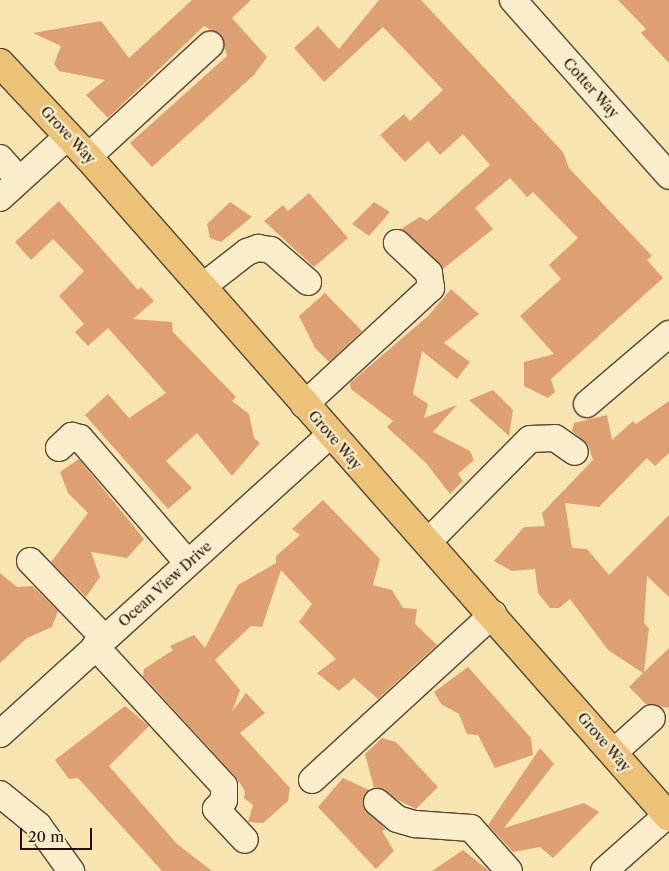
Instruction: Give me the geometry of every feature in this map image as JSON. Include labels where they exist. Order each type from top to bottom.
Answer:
[{"type":"main road","name":"Grove Way","points":[[0,63],[69,135],[330,435],[493,614],[668,816]]},
{"type":"street","name":"Cotter Way","points":[[513,0],[669,176]]},
{"type":"street","points":[[88,157],[210,45]]},
{"type":"street","points":[[0,198],[69,135]]},
{"type":"street","points":[[0,158],[19,180]]},
{"type":"street","points":[[304,405],[431,288],[429,273],[397,242]]},
{"type":"street","points":[[202,287],[247,252],[258,248],[271,250],[308,282]]},
{"type":"street","points":[[587,404],[669,334]]},
{"type":"street","name":"Ocean View Drive","points":[[0,734],[330,435]]},
{"type":"street","points":[[59,448],[72,436],[80,438],[188,563]]},
{"type":"street","points":[[427,542],[530,439],[555,438],[575,452]]},
{"type":"street","points":[[30,561],[224,786],[224,800],[216,808],[245,840]]},
{"type":"street","points":[[312,780],[493,614]]},
{"type":"street","points":[[614,753],[652,718]]},
{"type":"street","points":[[0,794],[55,843],[71,871]]},
{"type":"street","points":[[377,802],[397,819],[415,824],[471,828],[509,871]]},
{"type":"street","points":[[604,871],[668,816]]},
{"type":"building","points":[[192,0],[251,0],[232,18],[267,57],[254,75],[152,167],[130,143],[227,56],[221,35],[204,26],[108,118],[86,95],[105,80],[59,71],[54,64],[61,46],[33,33],[101,21],[129,58]]},
{"type":"building","points":[[379,0],[421,0],[563,152],[569,168],[652,256],[647,260],[663,278],[551,379],[555,392],[548,398],[524,386],[524,362],[554,354],[520,316],[561,279],[549,265],[578,238],[533,192],[527,197],[510,178],[475,208],[493,229],[443,269],[401,229],[420,217],[427,221],[490,165],[463,134],[440,155],[428,141],[405,162],[380,135],[404,114],[410,121],[443,90],[383,27],[324,82],[294,48],[318,26],[339,49]]},
{"type":"building","points":[[618,0],[669,0],[669,63],[641,33],[646,29]]},
{"type":"building","points":[[309,193],[348,238],[314,267],[264,221],[283,205],[288,211]]},
{"type":"building","points":[[59,201],[138,290],[141,287],[154,301],[133,319],[172,322],[173,332],[236,397],[232,401],[249,414],[254,438],[260,443],[232,476],[197,433],[166,461],[192,488],[168,509],[85,415],[108,394],[129,418],[166,393],[108,328],[88,346],[75,332],[84,324],[59,296],[84,271],[53,239],[31,260],[15,242]]},
{"type":"building","points":[[230,202],[252,217],[221,242],[210,238],[207,224]]},
{"type":"building","points":[[374,202],[390,212],[369,236],[352,224]]},
{"type":"building","points":[[451,289],[479,314],[444,343],[470,362],[457,379],[422,351],[413,394],[428,404],[424,418],[457,405],[433,432],[470,451],[474,460],[458,474],[463,481],[450,494],[426,463],[387,427],[393,421],[351,389],[350,383],[429,315]]},
{"type":"building","points":[[325,293],[362,331],[329,362],[315,348],[299,316]]},
{"type":"building","points":[[493,390],[513,410],[509,436],[469,400]]},
{"type":"building","points":[[669,401],[669,453],[655,466],[647,458],[599,507],[565,503],[572,548],[587,549],[609,575],[669,515],[669,597],[647,576],[644,623],[649,628],[644,672],[669,648],[669,708],[646,704],[629,687],[643,673],[608,650],[570,599],[559,608],[550,608],[538,593],[535,569],[512,571],[494,561],[524,527],[545,526],[542,513],[593,460],[588,445],[572,431],[574,423],[607,415],[612,440],[633,421],[636,424]]},
{"type":"building","points":[[79,459],[144,539],[127,558],[91,552],[100,577],[86,597],[51,562],[88,513],[68,493],[60,472]]},
{"type":"building","points":[[323,500],[380,559],[373,585],[392,590],[403,608],[417,609],[415,624],[437,645],[378,699],[354,678],[339,691],[317,673],[336,659],[299,622],[312,604],[281,570],[262,627],[251,626],[215,660],[240,690],[232,712],[246,693],[265,713],[240,733],[290,788],[288,801],[263,823],[248,822],[253,805],[244,798],[245,791],[235,776],[143,676],[144,669],[173,650],[170,646],[194,635],[205,648],[238,585],[276,563],[276,556],[300,535],[292,529]]},
{"type":"building","points":[[0,573],[17,587],[33,586],[58,611],[52,627],[27,638],[0,663]]},
{"type":"building","points":[[468,667],[531,738],[533,755],[495,768],[478,735],[467,734],[459,714],[441,704],[434,692]]},
{"type":"building","points":[[125,706],[149,726],[109,766],[177,844],[212,871],[162,871],[78,778],[69,779],[55,760]]},
{"type":"building","points":[[382,738],[396,742],[438,787],[416,809],[374,788],[365,754]]},
{"type":"building","points":[[540,748],[554,764],[504,828],[584,803],[599,812],[553,858],[540,847],[513,852],[488,825]]},
{"type":"building","points":[[343,778],[369,790],[363,807],[386,829],[382,831],[394,851],[376,869],[318,807]]},
{"type":"building","points":[[463,850],[489,871],[432,871]]}]
